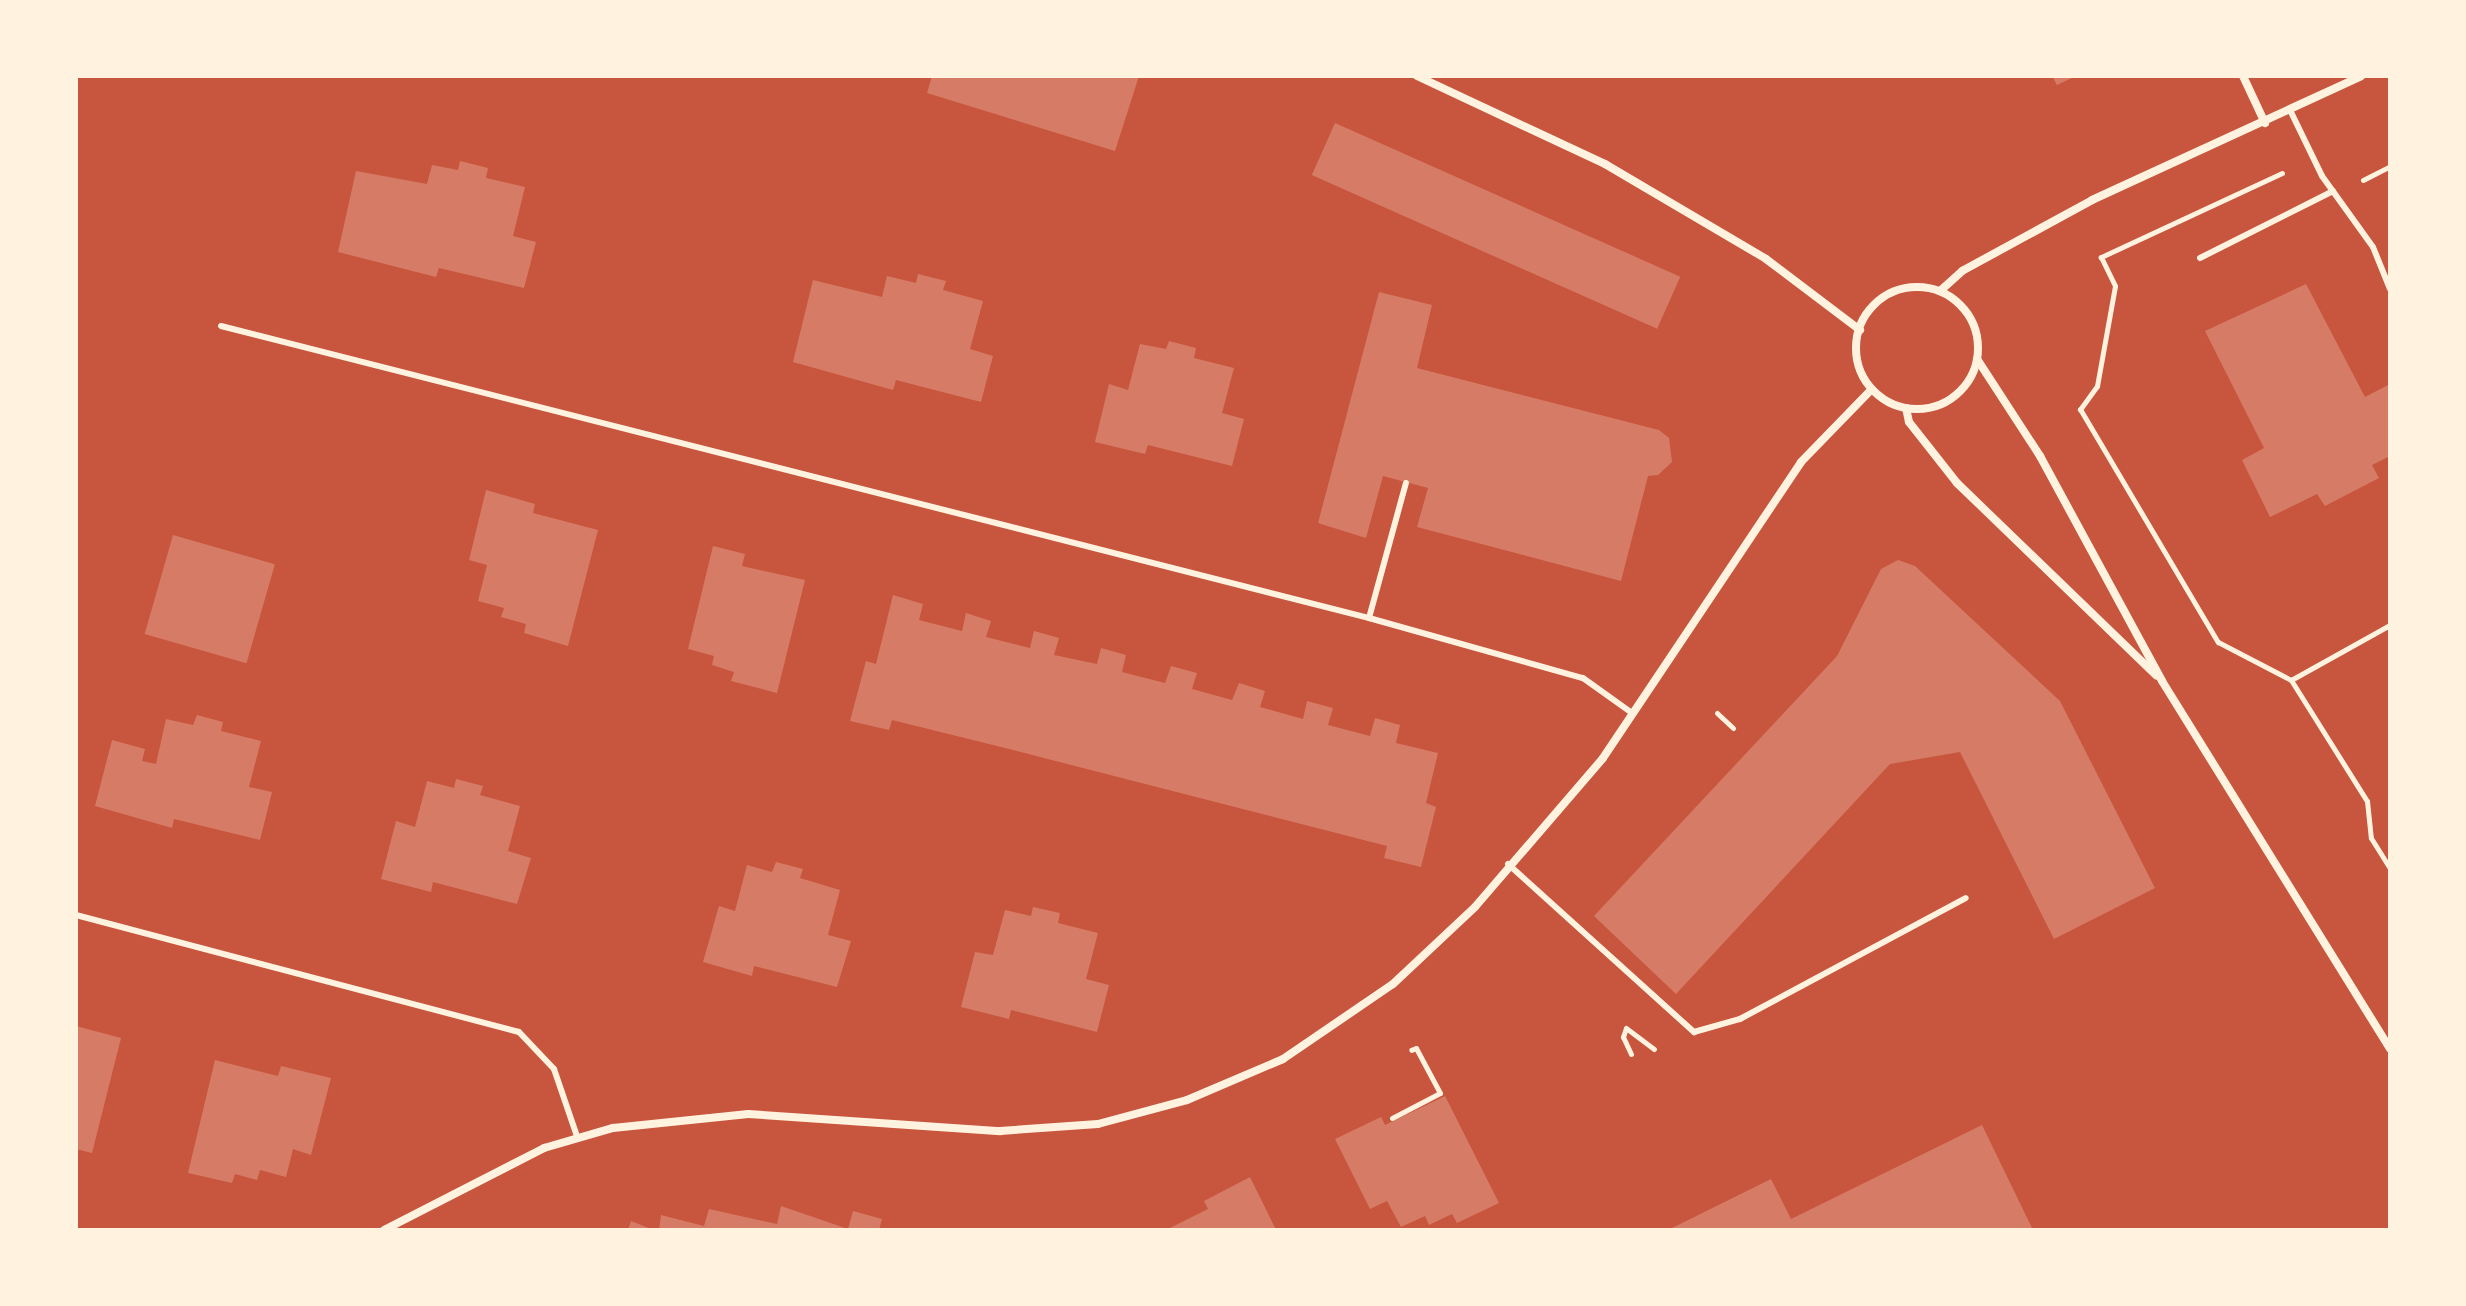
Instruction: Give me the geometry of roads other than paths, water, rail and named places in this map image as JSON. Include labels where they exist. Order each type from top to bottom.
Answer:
[{"type":"street","points":[[1417,76],[1605,164],[1766,259],[1860,330]]},
{"type":"street","points":[[2243,76],[2265,123]]},
{"type":"street","points":[[1940,291],[1962,271],[2041,226],[2361,76]]},
{"type":"street","points":[[1977,359],[1965,384],[1944,403],[1906,408],[1871,390],[1858,365],[1860,330],[1874,306],[1898,290],[1940,291],[1960,304],[1974,323],[1977,359],[2040,456],[2162,681],[2390,1049]]},
{"type":"street","points":[[384,1230],[506,1165],[577,1136],[748,1114],[1000,1131],[1098,1124],[1152,1112],[1270,1065],[1342,1023],[1451,932],[1603,758],[1784,485],[1871,390]]},
{"type":"street","points":[[1906,408],[1909,422],[1957,483],[2162,681]]},
{"type":"lane","points":[[2290,110],[2333,191],[2373,247],[2390,289]]},
{"type":"lane","points":[[2200,258],[2333,191]]},
{"type":"lane","points":[[221,326],[1369,618],[1583,678],[1632,713]]},
{"type":"lane","points":[[1369,618],[1406,483]]},
{"type":"lane","points":[[1508,864],[1694,1032],[1740,1019],[1966,898]]},
{"type":"lane","points":[[76,915],[519,1032],[554,1069],[577,1136]]}]
